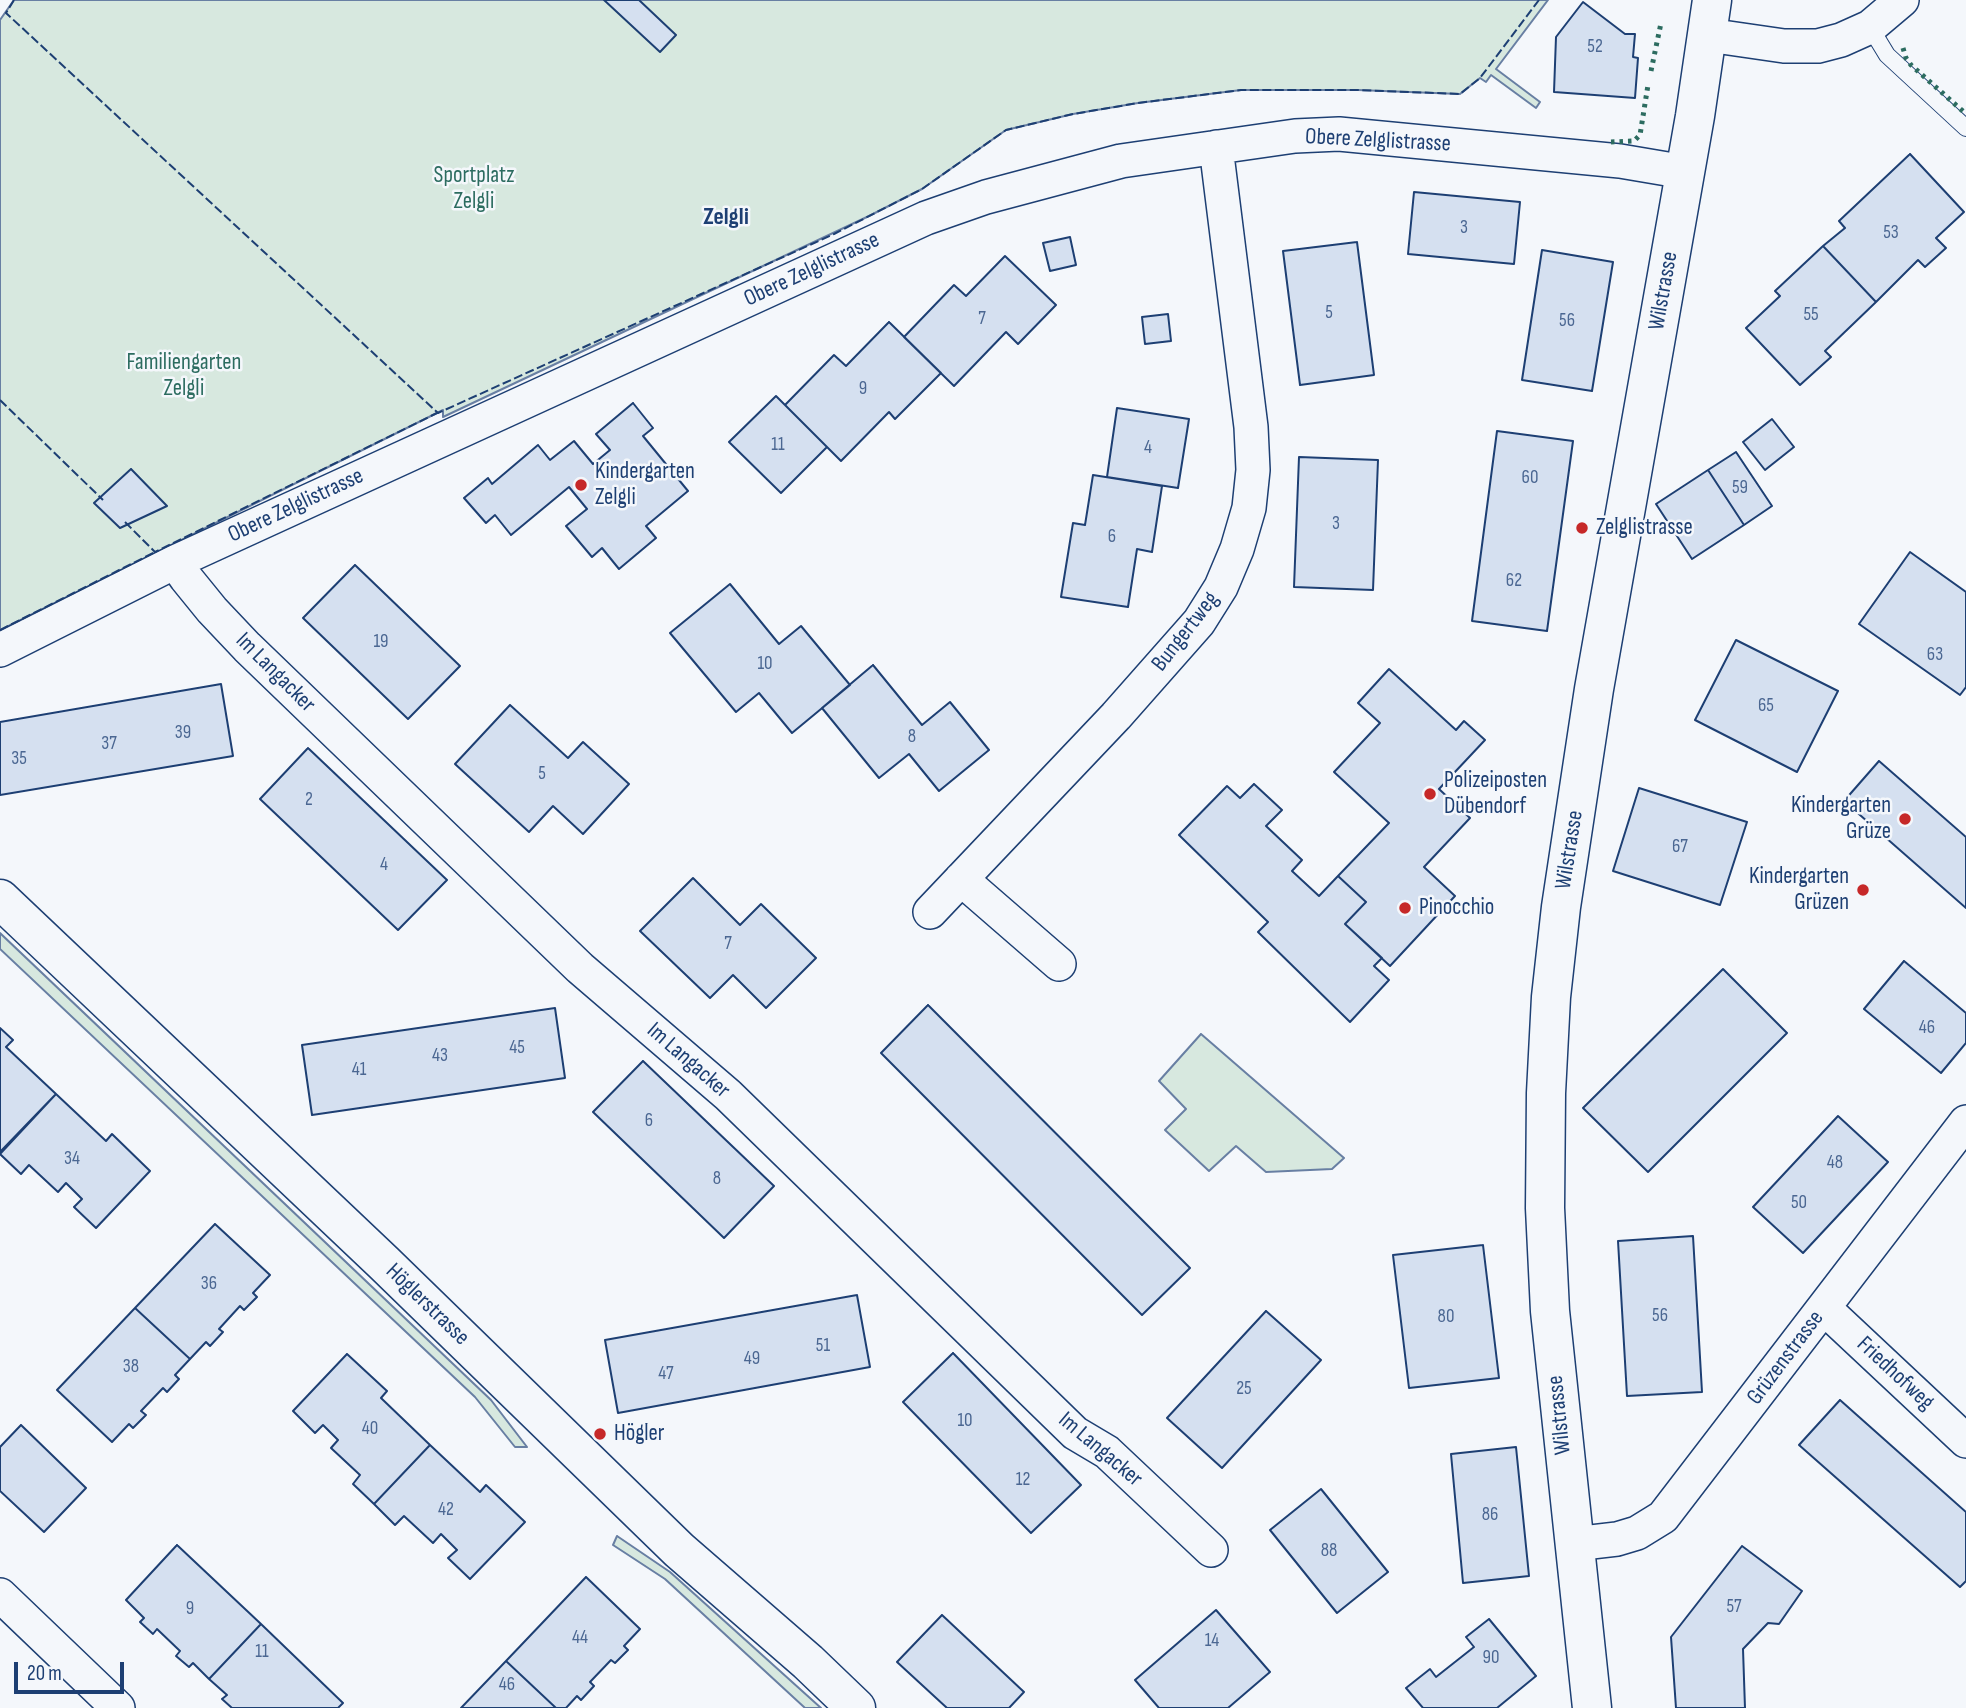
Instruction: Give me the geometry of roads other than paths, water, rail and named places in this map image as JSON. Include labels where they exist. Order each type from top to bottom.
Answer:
[{"type":"street","points":[[1710,17],[1784,46],[1818,46],[1841,40],[1870,27],[1902,0]]},
{"type":"street","name":"Wilstrasse","points":[[1592,1708],[1550,1311],[1545,1208],[1546,1093],[1551,997],[1561,907],[1594,689],[1710,17]]},
{"type":"street","name":"Obere Zelglistrasse","points":[[0,650],[175,562],[926,218],[986,197],[1121,161],[1295,136],[1339,134],[1620,161],[1685,172]]},
{"type":"street","name":"Bungertweg","points":[[930,912],[1116,716],[1199,622],[1221,587],[1237,549],[1250,508],[1253,470],[1251,427],[1216,147]]},
{"type":"street","name":"Im Langacker","points":[[175,562],[203,599],[247,647],[580,968],[728,1095],[1075,1433],[1107,1452],[1211,1550]]},
{"type":"street","points":[[961,879],[1059,964]]},
{"type":"street","name":"Höglerstrasse","points":[[0,899],[384,1262],[679,1550],[808,1662],[856,1708]]},
{"type":"street","name":"Grüzenstrasse","points":[[1574,1544],[1617,1539],[1637,1533],[1663,1517],[1966,1122]]},
{"type":"street","name":"Friedhofweg","points":[[1824,1308],[1966,1441]]},
{"type":"street","points":[[0,1595],[118,1708]]},
{"type":"lane","points":[[1870,27],[1886,55],[1966,128]]},
{"type":"place","name":"Kindergarten Zelgli","points":[[581,485]]},
{"type":"place","name":"Zelglistrasse","points":[[1582,528]]},
{"type":"place","name":"Polizeiposten Dübendorf","points":[[1430,794]]},
{"type":"place","name":"Kindergarten Grüze","points":[[1905,819]]},
{"type":"place","name":"Kindergarten Grüzen","points":[[1863,890]]},
{"type":"place","name":"Pinocchio","points":[[1405,908]]},
{"type":"place","name":"Högler","points":[[600,1434]]},
{"type":"district","name":"Zelgli","points":[[726,218]]},
{"type":"park label","name":"Sportplatz Zelgli","points":[[474,189]]},
{"type":"park label","name":"Familiengarten Zelgli","points":[[184,376]]}]
